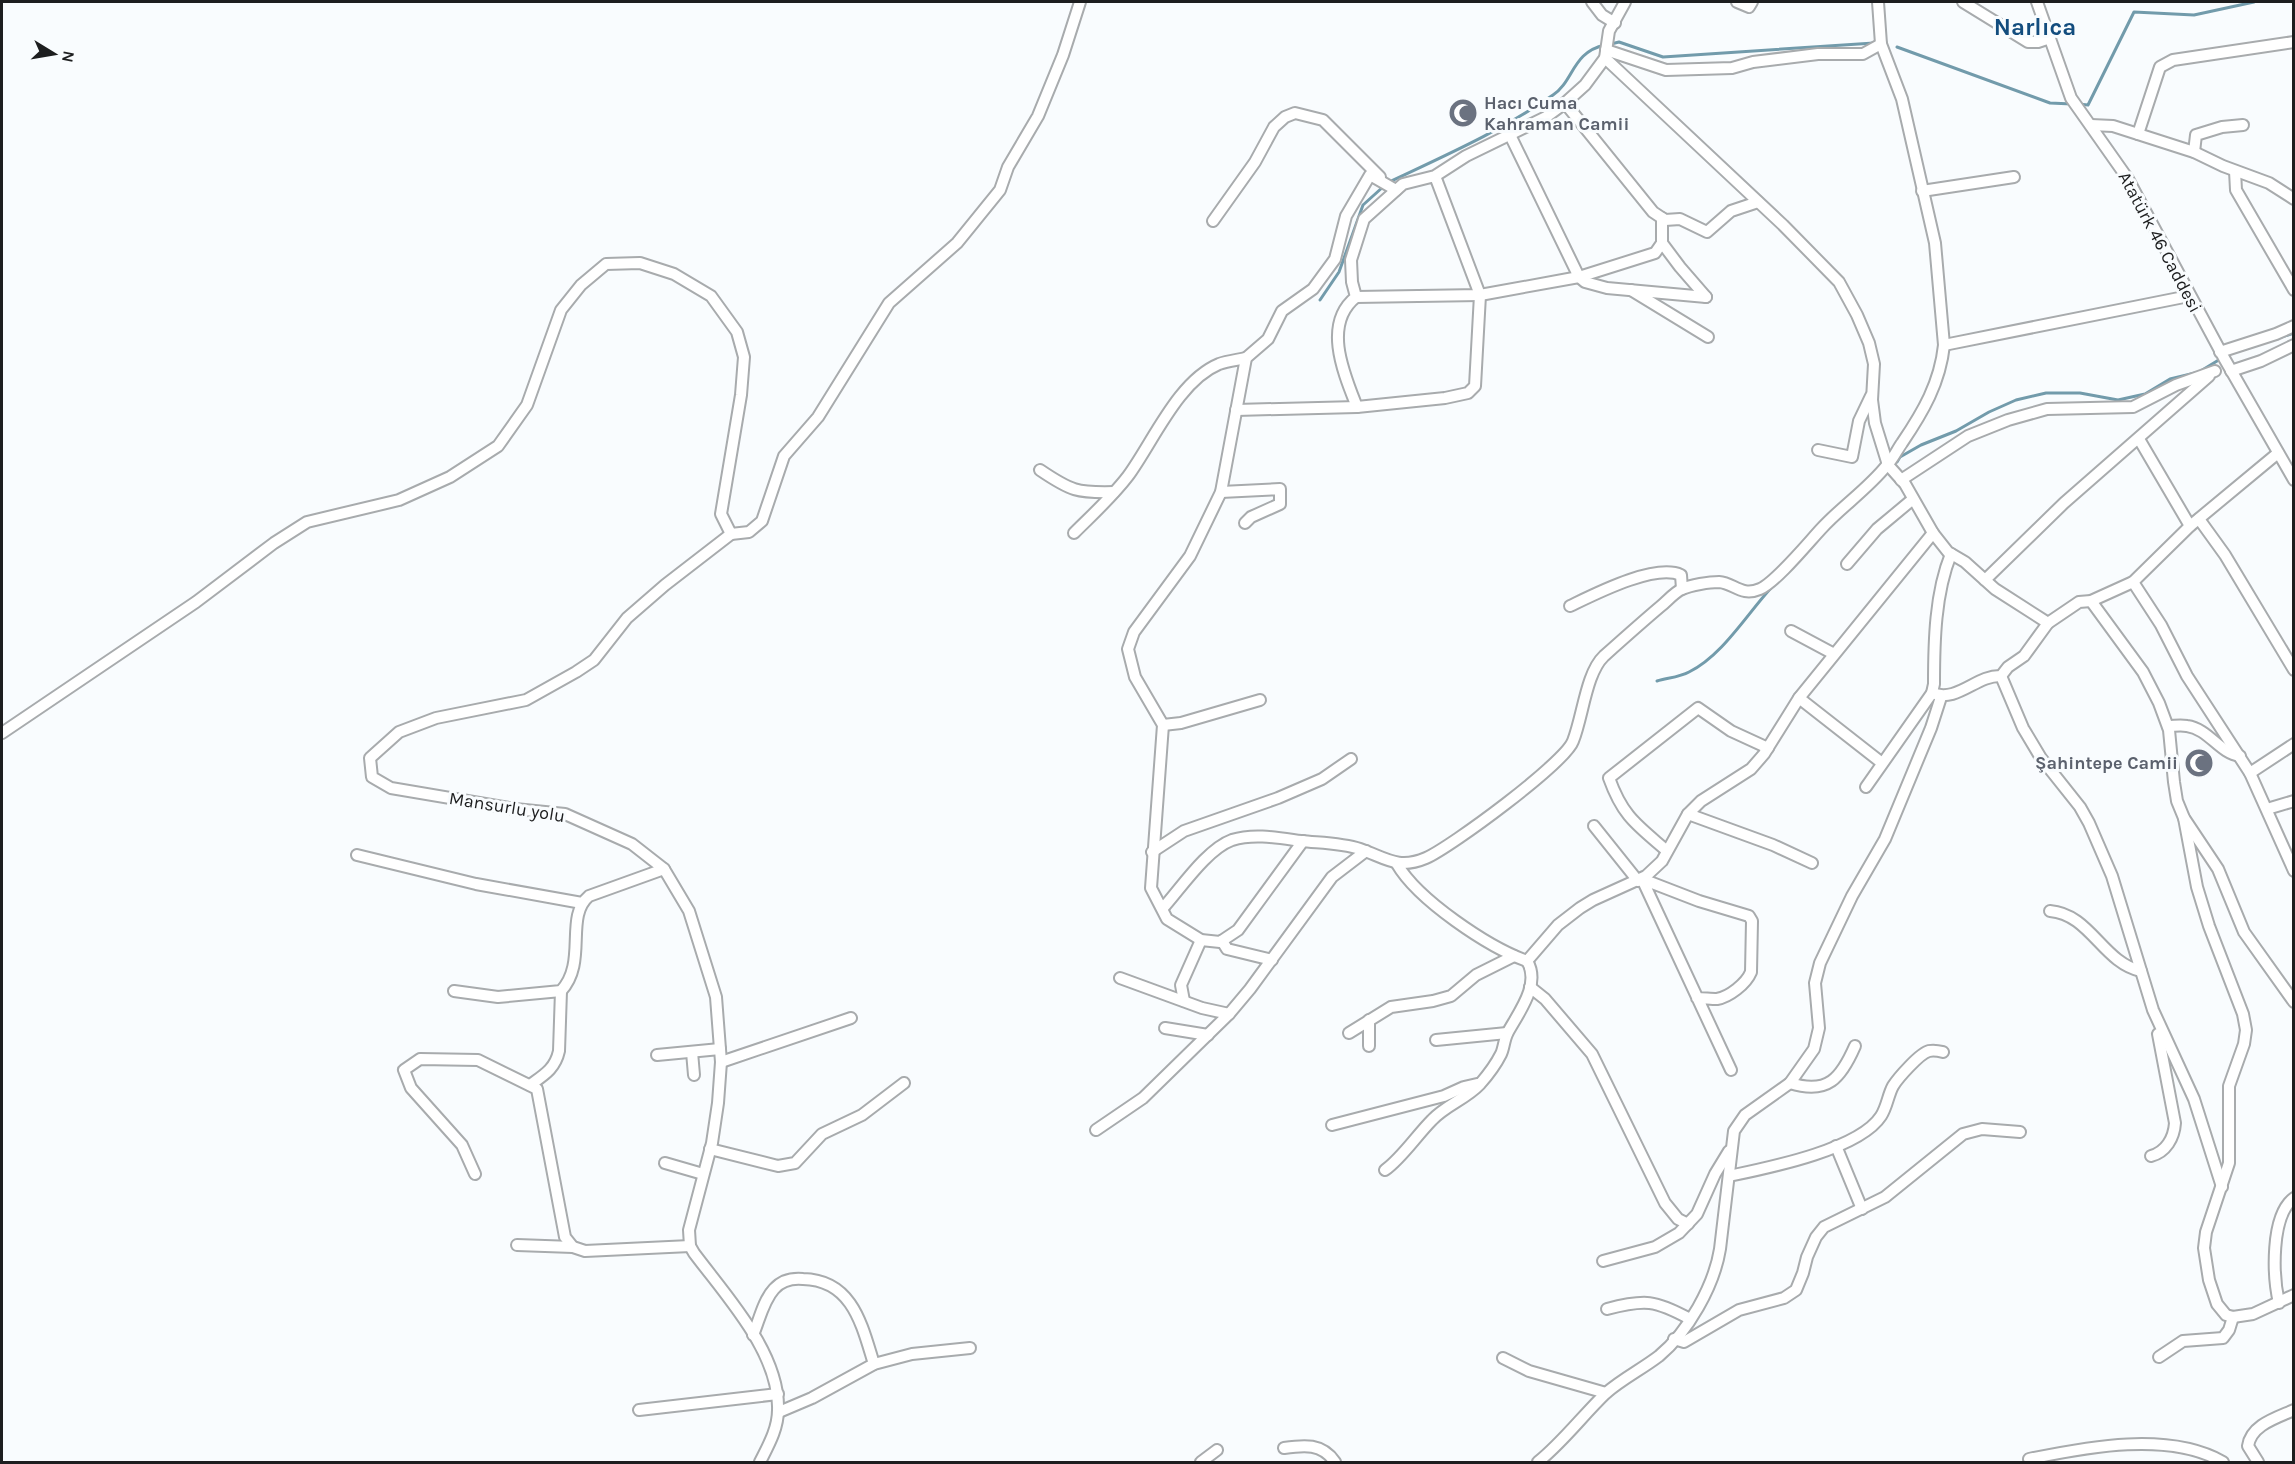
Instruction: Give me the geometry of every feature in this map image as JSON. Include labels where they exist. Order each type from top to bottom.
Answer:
[{"type":"street","points":[[2,733],[196,602],[274,543],[307,522],[399,500],[450,477],[498,446],[527,405],[561,310],[581,285],[606,264],[640,263],[674,274],[711,296],[737,332],[744,357],[741,395],[722,514],[731,534],[749,532],[762,521],[784,456],[818,417],[890,303],[957,243],[1000,190],[1008,167],[1038,116],[1063,55],[1080,2]]},
{"type":"street","points":[[1592,2],[1602,15],[1615,23]]},
{"type":"street","points":[[1074,533],[1128,476],[1181,396],[1195,381],[1220,364],[1246,358],[1268,339],[1282,311],[1313,289],[1335,259],[1346,216],[1370,175],[1391,186],[1435,176],[1466,156],[1546,117],[1585,85],[1606,49],[1610,31],[1625,2]]},
{"type":"street","points":[[1737,2],[1749,7],[1752,2]]},
{"type":"street","points":[[1163,908],[1212,852],[1229,841],[1259,836],[1351,846],[1397,864],[1414,862],[1443,849],[1540,775],[1568,750],[1588,693],[1590,677],[1600,659],[1682,589],[1721,582],[1739,591],[1762,588],[1835,514],[1888,465],[1926,405],[1938,381],[1944,345],[1935,243],[1902,99],[1881,44],[1878,2]]},
{"type":"street","points":[[1963,2],[2028,42],[2050,38]]},
{"type":"street","name":"Atatürk 46 Caddesi","points":[[2037,2],[2076,104],[2128,179],[2189,296],[2294,480]]},
{"type":"street","points":[[2138,134],[2160,68],[2173,60],[2294,42]]},
{"type":"street","points":[[1606,49],[1666,70],[1732,68],[1753,62],[1818,54],[1863,54],[1881,44]]},
{"type":"street","points":[[1606,49],[1839,282],[1869,343],[1874,364],[1872,393],[1875,423],[1888,465],[1901,480],[1933,533],[1951,554],[1965,562],[1995,589],[2048,623]]},
{"type":"street","points":[[1565,103],[1653,212],[1665,220],[1680,219],[1707,232],[1731,211],[1758,201]]},
{"type":"street","points":[[1213,221],[1255,162],[1274,127],[1285,117],[1295,113],[1323,120],[1391,186]]},
{"type":"street","points":[[2091,125],[2113,126],[2194,152],[2235,171],[2269,183],[2294,199]]},
{"type":"street","points":[[2194,152],[2196,135],[2222,127],[2243,125]]},
{"type":"street","points":[[1509,135],[1579,277],[1586,282],[1607,288],[1707,297],[1662,243]]},
{"type":"street","points":[[2235,171],[2236,190],[2294,290]]},
{"type":"street","points":[[1236,410],[1357,407],[1445,398],[1472,390],[1477,380],[1480,295],[1435,176]]},
{"type":"street","points":[[1922,191],[2014,177]]},
{"type":"street","points":[[1356,297],[1352,282],[1351,260],[1364,219],[1391,186]]},
{"type":"street","points":[[1357,407],[1348,384],[1338,337],[1338,323],[1348,303],[1356,297],[1480,295],[1579,277],[1655,253],[1662,243],[1662,218]]},
{"type":"street","points":[[1631,290],[1708,337]]},
{"type":"street","points":[[1944,345],[2189,296]]},
{"type":"street","points":[[1985,580],[2064,503],[2225,361],[2294,326]]},
{"type":"street","points":[[2225,361],[2261,361],[2294,345]]},
{"type":"street","points":[[1246,358],[1221,492],[1190,556],[1134,632],[1128,649],[1135,676],[1163,725],[1151,888],[1167,919],[1201,940],[1222,941],[1238,930],[1303,841]]},
{"type":"street","points":[[1901,480],[1968,436],[2008,420],[2047,409],[2133,407],[2176,385],[2215,371]]},
{"type":"street","points":[[1818,450],[1852,458],[1859,421],[1872,393]]},
{"type":"street","points":[[2139,439],[2190,526]]},
{"type":"street","points":[[2001,676],[2007,667],[2024,656],[2048,623],[2079,602],[2091,602],[2133,582],[2190,526],[2278,453]]},
{"type":"street","points":[[1040,470],[1077,492],[1114,492]]},
{"type":"street","points":[[1221,492],[1280,489],[1280,504],[1251,517],[1245,523]]},
{"type":"street","points":[[1847,564],[1877,529],[1913,499]]},
{"type":"street","points":[[2199,519],[2224,555],[2294,670]]},
{"type":"street","points":[[1527,961],[1558,925],[1580,908],[1622,886],[1640,880],[1662,861],[1688,814],[1701,801],[1751,769],[1768,748],[1799,698],[1933,533]]},
{"type":"street","name":"Mansurlu yolu","points":[[690,1246],[690,1230],[710,1149],[718,1103],[721,1062],[716,997],[689,911],[664,869],[632,844],[565,814],[515,809],[391,788],[372,777],[370,758],[399,732],[436,718],[526,700],[576,672],[594,660],[627,618],[731,534]]},
{"type":"street","points":[[1538,1462],[1606,1393],[1632,1372],[1659,1355],[1690,1319],[1709,1287],[1717,1266],[1729,1176],[1730,1148],[1734,1131],[1745,1115],[1790,1083],[1808,1060],[1818,1039],[1815,982],[1820,963],[1852,896],[1884,839],[1931,728],[1936,695],[1934,684],[1936,620],[1946,567],[1951,554]]},
{"type":"street","points":[[1570,606],[1633,579],[1672,571],[1680,575],[1682,589]]},
{"type":"street","points":[[2133,582],[2161,625],[2187,676],[2250,772],[2294,871]]},
{"type":"street","points":[[2091,602],[2143,672],[2159,703],[2168,726],[2177,801],[2184,818],[2218,869],[2244,932],[2294,1002]]},
{"type":"street","points":[[1791,631],[1834,654]]},
{"type":"street","points":[[1866,787],[1936,695],[1963,691],[1990,676],[2001,676]]},
{"type":"street","points":[[2001,676],[2023,728],[2053,775],[2080,807],[2112,876],[2153,1010],[2175,1123],[2165,1148],[2162,1152],[2151,1156]]},
{"type":"street","points":[[1799,698],[1882,763]]},
{"type":"street","points":[[1163,725],[1190,720],[1260,700]]},
{"type":"street","points":[[1667,851],[1628,818],[1616,798],[1609,778],[1698,708],[1731,731],[1768,748]]},
{"type":"street","points":[[2168,726],[2194,728],[2224,750],[2240,756]]},
{"type":"street","points":[[2250,772],[2294,744]]},
{"type":"street","points":[[1152,852],[1184,831],[1278,798],[1322,779],[1351,759]]},
{"type":"street","points":[[2268,809],[2294,801]]},
{"type":"street","points":[[1688,814],[1812,862]]},
{"type":"street","points":[[2184,818],[2197,887],[2209,926],[2243,1014],[2246,1030],[2244,1044],[2229,1086],[2229,1163],[2210,1217],[2204,1248],[2213,1296],[2221,1310],[2233,1317],[2247,1316],[2294,1295]]},
{"type":"street","points":[[1594,826],[1640,880],[1731,1070]]},
{"type":"street","points":[[1096,1130],[1143,1098],[1229,1014],[1272,960],[1332,877],[1366,851]]},
{"type":"street","points":[[357,855],[476,884],[582,903]]},
{"type":"street","points":[[1385,1170],[1396,1163],[1404,1149],[1439,1113],[1481,1083],[1501,1054],[1507,1033],[1522,1010],[1530,987],[1531,967],[1527,961],[1514,956],[1427,899],[1405,877],[1397,864]]},
{"type":"street","points":[[454,991],[498,997],[561,991],[568,984],[574,970],[578,915],[582,903],[589,896],[664,869]]},
{"type":"street","points":[[1640,880],[1749,916],[1752,921],[1749,978],[1725,996],[1717,999],[1697,998]]},
{"type":"street","points":[[2050,911],[2075,918],[2110,953],[2126,965],[2141,971]]},
{"type":"street","points":[[1184,1001],[1181,985],[1201,940]]},
{"type":"street","points":[[1222,941],[1227,949],[1272,960]]},
{"type":"street","points":[[1349,1033],[1391,1007],[1451,996],[1476,975],[1514,956]]},
{"type":"street","points":[[1120,978],[1203,1008],[1229,1014]]},
{"type":"street","points":[[1530,987],[1545,999],[1592,1054],[1665,1203],[1678,1219],[1688,1224]]},
{"type":"street","points":[[530,1085],[552,1069],[557,1060],[561,991]]},
{"type":"street","points":[[2153,1010],[2190,1090],[2222,1187]]},
{"type":"street","points":[[721,1062],[851,1018]]},
{"type":"street","points":[[1369,1020],[1369,1046]]},
{"type":"street","points":[[1165,1028],[1208,1035]]},
{"type":"street","points":[[1436,1040],[1507,1033]]},
{"type":"street","points":[[1790,1083],[1804,1088],[1836,1079],[1845,1068],[1855,1046]]},
{"type":"street","points":[[657,1055],[692,1053],[720,1048]]},
{"type":"street","points":[[1729,1176],[1796,1160],[1851,1140],[1881,1116],[1894,1085],[1922,1054],[1932,1050],[1943,1052]]},
{"type":"street","points":[[692,1053],[694,1075]]},
{"type":"street","points":[[475,1174],[462,1145],[411,1088],[404,1070],[420,1059],[478,1060],[537,1089],[565,1237],[573,1247]]},
{"type":"street","points":[[710,1149],[778,1166],[787,1166],[803,1156],[822,1134],[857,1119],[904,1083]]},
{"type":"street","points":[[1332,1125],[1444,1096],[1464,1087],[1481,1083]]},
{"type":"street","points":[[1674,1339],[1684,1342],[1739,1310],[1784,1298],[1796,1290],[1807,1257],[1820,1232],[1832,1223],[1885,1197],[1963,1134],[1982,1129],[2020,1132]]},
{"type":"street","points":[[1836,1146],[1862,1209]]},
{"type":"street","points":[[1603,1261],[1654,1248],[1679,1233],[1697,1214],[1730,1148]]},
{"type":"street","points":[[665,1163],[703,1174]]},
{"type":"street","points":[[2279,1303],[2274,1268],[2276,1249],[2282,1213],[2294,1198]]},
{"type":"street","points":[[517,1245],[573,1247],[585,1251],[690,1246],[749,1325],[771,1369],[778,1394],[776,1429],[760,1462],[750,1462]]},
{"type":"street","points":[[753,1335],[772,1290],[791,1279],[817,1281],[847,1297],[861,1320],[874,1364]]},
{"type":"street","points":[[1607,1309],[1636,1301],[1656,1303],[1690,1319]]},
{"type":"street","points":[[2159,1358],[2184,1341],[2223,1338],[2229,1330],[2233,1317]]},
{"type":"street","points":[[778,1412],[812,1398],[874,1364],[912,1354],[970,1348]]},
{"type":"street","points":[[1503,1358],[1529,1371],[1568,1380],[1606,1393]]},
{"type":"street","points":[[639,1410],[778,1394]]},
{"type":"street","points":[[2258,1462],[2248,1446],[2251,1434],[2258,1428],[2294,1410]]},
{"type":"street","points":[[1284,1448],[1303,1445],[1316,1447],[1325,1451],[1335,1462]]},
{"type":"street","points":[[2029,1459],[2087,1449],[2147,1445],[2184,1447],[2223,1462]]},
{"type":"street","points":[[1201,1462],[1217,1450]]},
{"type":"waterway","points":[[2078,104],[2088,105],[2134,12],[2194,15],[2254,2]]},
{"type":"waterway","points":[[1611,44],[1619,42],[1663,57],[1874,43]]},
{"type":"waterway","points":[[1389,182],[1473,142],[1534,108],[1560,89],[1586,54],[1605,45]]},
{"type":"waterway","points":[[1897,47],[2050,103],[2072,104]]},
{"type":"waterway","points":[[1320,300],[1339,272],[1363,205],[1384,186]]},
{"type":"waterway","points":[[2242,350],[2294,333]]},
{"type":"waterway","points":[[1897,462],[1900,457],[1921,445],[1956,431],[2016,400],[2046,393],[2080,393],[2118,400],[2145,394],[2170,379],[2199,372],[2222,358]]},
{"type":"waterway","points":[[1657,681],[1685,674],[1701,665],[1723,645],[1771,588]]},
{"type":"place","name":"Hacı Cuma Kahraman Camii","points":[[1463,113]]},
{"type":"place","name":"Şahintepe Camii","points":[[2199,763]]},
{"type":"district","name":"Narlıca","points":[[2035,27]]}]
